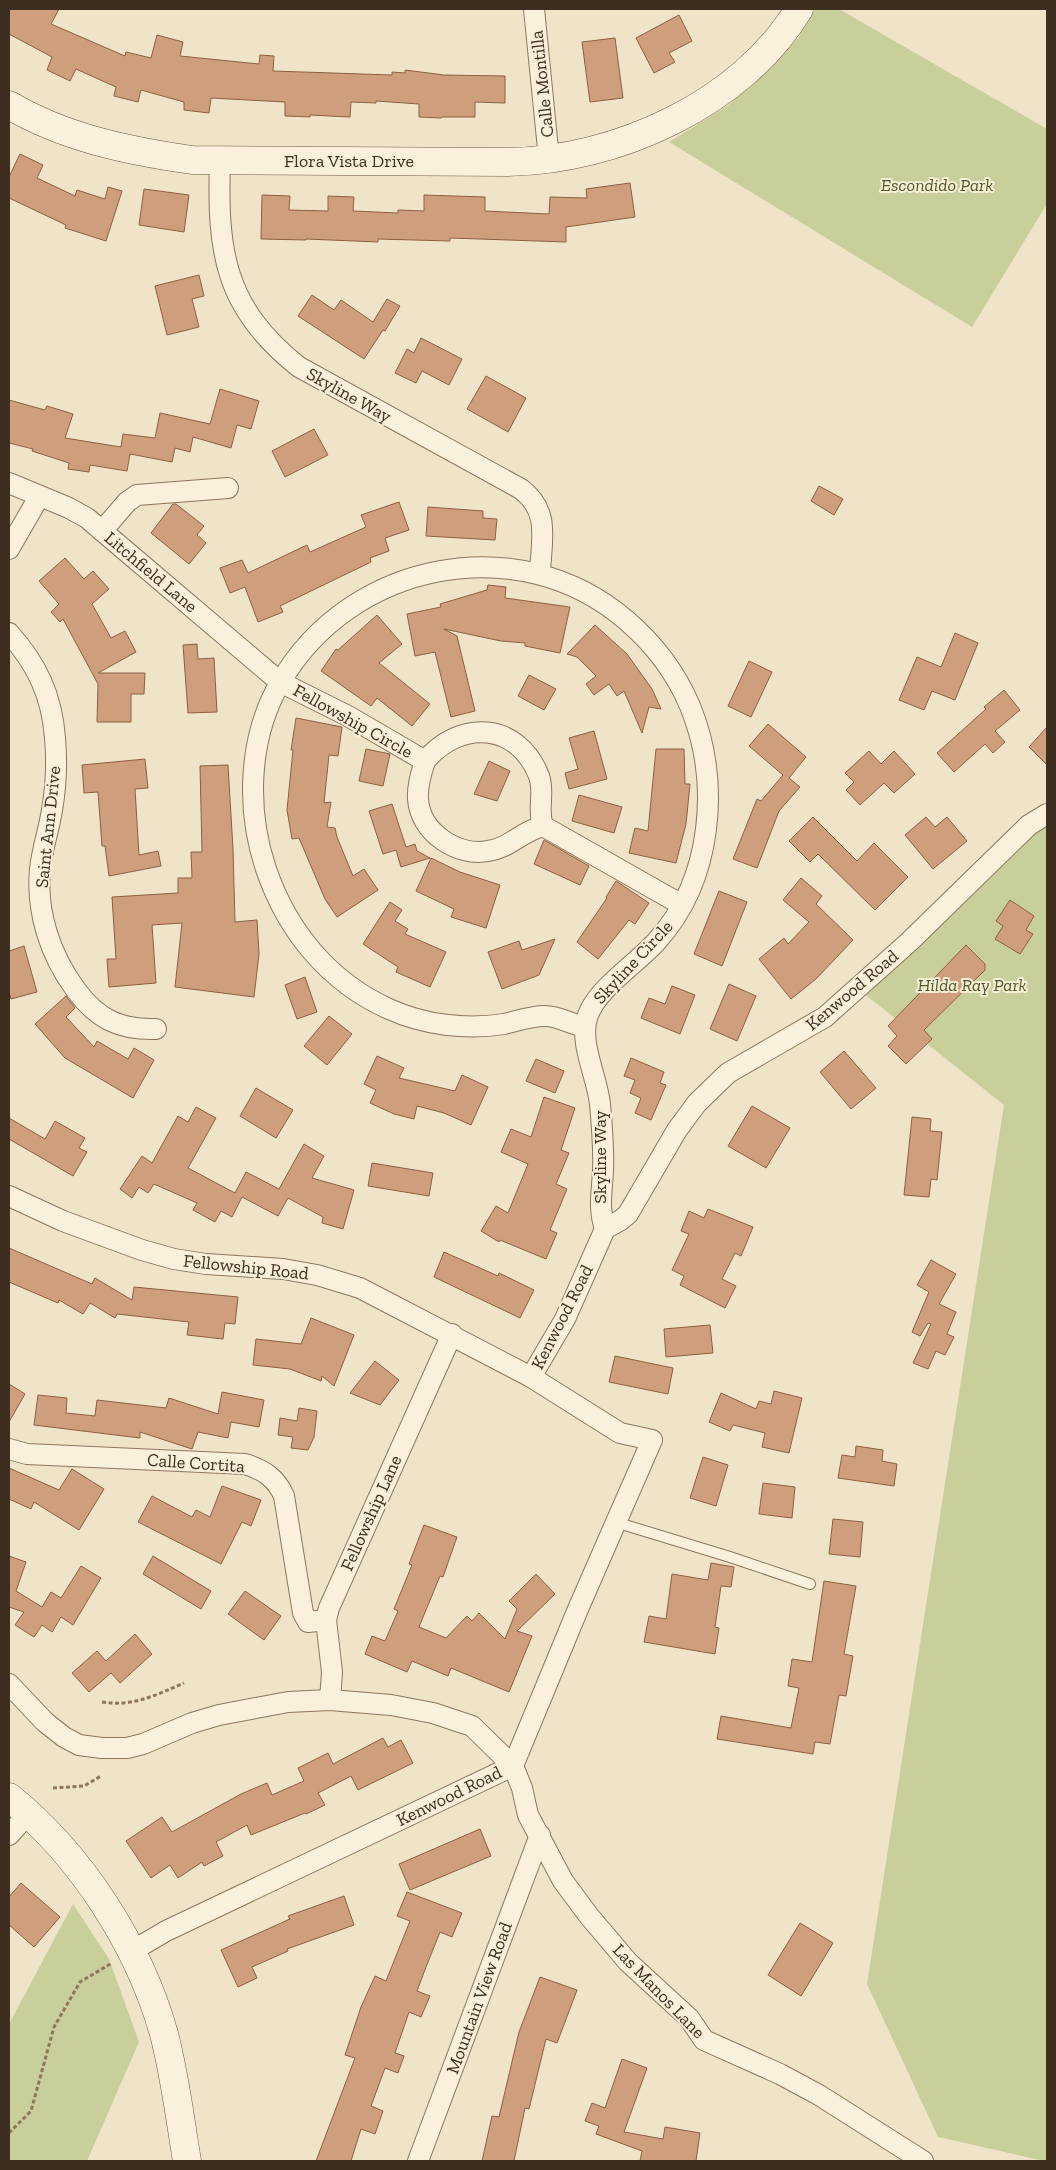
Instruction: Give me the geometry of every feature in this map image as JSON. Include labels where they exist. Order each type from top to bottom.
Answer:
[{"type":"street","name":"Calle Montilla","points":[[534,9],[549,159]]},
{"type":"street","name":"Flora Vista Drive","points":[[9,105],[65,131],[112,146],[153,155],[192,160],[507,162],[549,159],[587,153],[623,142],[658,128],[690,111],[722,90],[751,66],[780,36],[799,9]]},
{"type":"street","name":"Skyline Way","points":[[220,161],[218,211],[221,241],[228,271],[250,316],[262,332],[283,354],[299,367],[530,495],[541,513],[540,574]]},
{"type":"street","name":"Litchfield Lane","points":[[9,483],[69,508],[87,518],[280,682]]},
{"type":"street","points":[[102,531],[127,502],[137,495],[228,488]]},
{"type":"street","points":[[9,549],[39,497]]},
{"type":"street","name":"Skyline Circle","points":[[476,566],[512,568],[540,574],[585,591],[612,608],[652,645],[674,674],[689,703],[706,761],[708,797],[703,846],[694,877],[682,905],[668,928],[653,945],[604,991],[590,1009],[584,1027],[551,1016],[541,1016],[499,1025],[466,1026],[412,1018],[362,996],[344,983],[313,953],[288,918],[272,887],[261,854],[255,820],[253,786],[262,726],[280,682],[309,643],[332,621],[361,600],[394,584],[440,570],[476,566]]},
{"type":"street","name":"Saint Ann Drive","points":[[9,634],[26,653],[40,674],[47,695],[55,738],[53,800],[40,869],[40,898],[45,927],[57,961],[85,1002],[109,1022],[132,1028],[156,1029]]},
{"type":"street","name":"Fellowship Circle","points":[[280,682],[348,716],[424,761]]},
{"type":"street","name":"Fellowship Circle","points":[[483,732],[510,740],[526,752],[539,778],[540,817],[543,826],[529,829],[505,846],[487,852],[468,851],[450,845],[434,833],[420,808],[418,799],[424,761],[446,742],[463,734],[483,732]]},
{"type":"street","name":"Kenwood Road","points":[[124,1956],[166,1931],[513,1766],[615,1522],[652,1440],[620,1433],[531,1377],[565,1320],[605,1229],[628,1214],[677,1130],[697,1102],[728,1073],[825,1017],[909,942],[1029,825],[1047,814]]},
{"type":"street","points":[[543,826],[682,905]]},
{"type":"street","name":"Skyline Way","points":[[584,1027],[584,1038],[591,1061],[601,1115],[603,1170],[600,1207],[605,1229]]},
{"type":"street","name":"Fellowship Road","points":[[9,1196],[72,1224],[142,1250],[174,1259],[206,1264],[283,1268],[317,1275],[360,1288],[452,1334],[531,1377]]},
{"type":"street","name":"Fellowship Lane","points":[[330,1700],[332,1672],[326,1620],[329,1608],[452,1334]]},
{"type":"street","name":"Calle Cortita","points":[[9,1449],[28,1454],[246,1464],[265,1471],[280,1486],[286,1501],[303,1613],[308,1622],[326,1620]]},
{"type":"street","points":[[9,1684],[45,1722],[64,1737],[79,1745],[102,1748],[127,1748],[143,1744],[183,1727],[219,1715],[260,1706],[330,1700],[391,1705],[432,1713],[472,1726],[513,1766]]},
{"type":"street","name":"Las Manos Lane","points":[[513,1766],[522,1788],[528,1815],[563,1881],[589,1916],[628,1962],[689,2018],[704,2040],[780,2074],[819,2095],[923,2161]]},
{"type":"street","points":[[9,1835],[18,1805],[66,1855],[109,1911],[124,1956],[150,1991],[164,2035],[174,2080],[187,2161]]},
{"type":"street","name":"Mountain View Road","points":[[418,2161],[540,1835]]},
{"type":"lane","points":[[615,1522],[810,1584]]},
{"type":"path","points":[[102,1702],[118,1705],[140,1702],[184,1683]]},
{"type":"path","points":[[53,1788],[84,1786],[101,1776]]},
{"type":"path","points":[[9,2132],[30,2110],[54,2027],[80,1982],[124,1956]]},
{"type":"green space","name":"Escondido Park","points":[[815,9],[839,9],[1047,129],[1047,204],[972,327],[669,142],[727,106],[751,86],[799,37]]},
{"type":"green space","name":"Hilda Ray Park","points":[[1047,814],[1047,2161],[1044,2161],[938,2137],[867,1984],[1004,1105],[857,988]]},
{"type":"green space","points":[[73,1904],[109,1959],[139,2042],[87,2161],[9,2161],[9,2024]]},
{"type":"building","points":[[9,9],[59,9],[51,24],[125,56],[126,52],[151,58],[157,35],[183,42],[180,56],[259,64],[260,55],[274,56],[273,71],[392,75],[392,72],[405,73],[405,70],[444,75],[505,76],[505,103],[475,102],[475,117],[441,118],[419,117],[419,104],[376,101],[376,103],[351,102],[350,117],[285,116],[285,102],[211,98],[209,113],[184,110],[184,102],[141,90],[138,102],[114,96],[116,87],[76,69],[70,81],[47,70],[52,57],[9,34]]},
{"type":"building","points":[[679,15],[692,41],[669,53],[675,62],[654,73],[636,38]]},
{"type":"building","points":[[615,38],[623,98],[590,102],[582,42]]},
{"type":"building","points":[[20,154],[43,165],[37,178],[75,196],[77,190],[105,199],[108,187],[122,191],[106,241],[65,228],[66,225],[9,198],[9,177]]},
{"type":"building","points":[[630,183],[635,217],[566,227],[566,242],[450,238],[450,241],[378,239],[378,242],[261,239],[262,195],[290,196],[289,210],[328,211],[328,196],[354,197],[353,211],[398,213],[398,210],[424,211],[424,195],[485,197],[485,211],[549,214],[550,197],[587,198],[586,189]]},
{"type":"building","points":[[144,189],[189,195],[184,232],[139,225]]},
{"type":"building","points":[[199,275],[204,296],[192,299],[199,327],[167,335],[155,286]]},
{"type":"building","points":[[312,295],[334,310],[341,300],[373,322],[387,299],[400,306],[385,331],[383,330],[364,359],[298,316]]},
{"type":"building","points":[[421,338],[462,359],[449,385],[422,371],[416,383],[395,373],[407,349],[414,353]]},
{"type":"building","points":[[486,376],[526,398],[508,432],[467,409]]},
{"type":"building","points":[[220,389],[259,401],[251,429],[237,425],[231,448],[193,437],[190,452],[175,448],[172,462],[130,454],[127,471],[90,465],[89,472],[68,469],[69,463],[32,451],[33,449],[9,443],[9,400],[45,410],[47,406],[73,414],[65,438],[121,447],[123,434],[155,438],[160,413],[210,424]]},
{"type":"building","points":[[314,429],[328,455],[285,477],[272,451]]},
{"type":"building","points":[[819,486],[843,499],[834,515],[811,501]]},
{"type":"building","points":[[399,502],[409,530],[385,538],[389,551],[370,558],[371,562],[280,606],[283,612],[258,622],[245,587],[230,593],[220,568],[242,560],[248,573],[307,545],[310,552],[366,527],[361,515]]},
{"type":"building","points":[[173,504],[176,504],[204,526],[197,535],[206,543],[189,564],[151,533]]},
{"type":"building","points":[[428,507],[483,511],[483,518],[497,519],[495,540],[426,536]]},
{"type":"building","points":[[65,558],[84,579],[93,571],[109,589],[92,604],[111,638],[125,631],[136,652],[98,673],[145,673],[144,694],[131,694],[131,722],[97,722],[98,684],[63,619],[60,622],[51,612],[59,604],[39,581]]},
{"type":"building","points":[[488,585],[506,587],[505,598],[570,607],[560,653],[525,646],[525,643],[501,641],[444,629],[457,636],[475,711],[451,717],[435,652],[415,656],[407,614],[441,607],[440,604],[487,590]]},
{"type":"building","points":[[377,615],[402,644],[379,663],[430,704],[412,726],[377,698],[371,706],[321,671],[336,649],[338,650]]},
{"type":"building","points":[[595,625],[627,654],[652,689],[661,709],[649,707],[642,733],[624,691],[617,696],[609,684],[594,695],[586,684],[596,676],[577,657],[567,654]]},
{"type":"building","points":[[955,633],[978,643],[955,700],[932,691],[924,710],[899,700],[917,657],[941,667]]},
{"type":"building","points":[[197,644],[198,659],[214,658],[217,712],[188,713],[183,645]]},
{"type":"building","points":[[749,661],[772,672],[751,717],[728,706]]},
{"type":"building","points":[[529,675],[556,689],[544,710],[518,696]]},
{"type":"building","points":[[1004,690],[1020,710],[995,731],[1005,742],[993,753],[985,744],[954,772],[937,753],[986,709],[984,707]]},
{"type":"building","points":[[296,718],[342,727],[338,756],[329,755],[324,803],[331,802],[327,827],[335,828],[353,876],[364,869],[378,890],[337,917],[325,899],[299,838],[292,839],[287,810],[293,750],[291,750]]},
{"type":"building","points":[[768,724],[806,757],[789,778],[800,787],[779,811],[757,868],[733,859],[757,799],[761,801],[783,775],[749,746]]},
{"type":"building","points":[[1047,727],[1047,765],[1029,747]]},
{"type":"building","points":[[594,731],[607,779],[569,789],[565,773],[578,769],[569,738]]},
{"type":"building","points":[[366,749],[390,754],[383,786],[359,781]]},
{"type":"building","points":[[656,749],[684,749],[685,784],[690,784],[686,824],[676,863],[629,853],[635,828],[648,831]]},
{"type":"building","points":[[869,751],[881,764],[894,751],[915,774],[894,793],[884,783],[860,805],[846,790],[854,782],[845,773]]},
{"type":"building","points":[[145,759],[148,788],[135,789],[139,855],[158,851],[161,866],[109,876],[105,846],[102,846],[98,792],[84,793],[82,765]]},
{"type":"building","points":[[489,761],[510,771],[497,801],[474,794]]},
{"type":"building","points":[[228,765],[235,922],[257,920],[259,954],[254,997],[175,987],[182,923],[152,925],[156,983],[109,987],[107,959],[116,959],[112,897],[178,893],[178,878],[192,878],[191,852],[202,852],[200,766]]},
{"type":"building","points":[[579,795],[622,807],[614,833],[572,821]]},
{"type":"building","points":[[392,804],[406,847],[415,844],[417,851],[430,858],[401,867],[396,850],[383,854],[369,811]]},
{"type":"building","points":[[813,817],[857,861],[874,843],[908,877],[875,910],[818,854],[810,862],[789,841]]},
{"type":"building","points":[[926,817],[935,827],[947,817],[967,841],[933,869],[905,835]]},
{"type":"building","points":[[544,840],[589,866],[580,885],[534,864]]},
{"type":"building","points":[[431,858],[460,872],[500,885],[486,928],[451,917],[454,909],[416,891]]},
{"type":"building","points":[[801,878],[822,896],[816,904],[853,940],[816,979],[791,999],[759,959],[784,938],[788,944],[809,922],[783,900]]},
{"type":"building","points":[[616,881],[649,903],[635,924],[629,920],[598,959],[577,942],[607,898]]},
{"type":"building","points":[[719,891],[747,902],[722,966],[694,954]]},
{"type":"building","points":[[1010,900],[1034,916],[1026,930],[1033,934],[1020,954],[995,939],[1003,926],[996,921]]},
{"type":"building","points":[[390,902],[402,910],[395,921],[408,929],[405,934],[446,952],[430,987],[396,972],[398,967],[363,944]]},
{"type":"building","points":[[555,939],[539,975],[502,989],[488,952],[519,941],[522,950]]},
{"type":"building","points":[[966,945],[985,964],[985,970],[924,1030],[932,1039],[906,1064],[888,1046],[897,1036],[888,1026]]},
{"type":"building","points":[[24,946],[37,992],[11,999],[9,992],[9,951]]},
{"type":"building","points":[[305,977],[317,1012],[297,1019],[285,985]]},
{"type":"building","points":[[729,984],[756,996],[737,1041],[710,1029]]},
{"type":"building","points":[[672,986],[695,995],[680,1034],[641,1018],[649,998],[665,1004]]},
{"type":"building","points":[[66,996],[75,1008],[66,1017],[94,1047],[97,1041],[128,1059],[134,1048],[154,1060],[133,1098],[65,1058],[35,1024]]},
{"type":"building","points":[[329,1016],[352,1034],[327,1065],[304,1046]]},
{"type":"building","points":[[844,1051],[876,1088],[851,1109],[820,1072]]},
{"type":"building","points":[[377,1056],[404,1068],[399,1078],[455,1091],[462,1075],[488,1087],[471,1125],[444,1113],[417,1106],[414,1119],[394,1114],[370,1103],[376,1090],[364,1084]]},
{"type":"building","points":[[631,1058],[664,1072],[660,1083],[666,1085],[651,1120],[635,1113],[641,1098],[630,1093],[635,1080],[624,1076]]},
{"type":"building","points":[[536,1059],[564,1071],[555,1093],[526,1081]]},
{"type":"building","points":[[256,1088],[293,1110],[276,1138],[240,1116]]},
{"type":"building","points":[[544,1097],[575,1108],[561,1150],[569,1153],[556,1184],[567,1189],[550,1230],[557,1233],[546,1259],[500,1240],[499,1242],[481,1231],[496,1206],[508,1213],[528,1164],[501,1152],[511,1129],[531,1137]]},
{"type":"building","points":[[752,1106],[790,1128],[766,1168],[728,1146]]},
{"type":"building","points":[[196,1107],[216,1118],[188,1168],[235,1193],[246,1172],[279,1189],[304,1144],[324,1156],[312,1178],[354,1190],[343,1229],[322,1223],[323,1217],[288,1198],[278,1216],[242,1197],[232,1217],[221,1211],[215,1222],[193,1210],[197,1203],[154,1184],[148,1193],[139,1187],[132,1198],[120,1189],[142,1156],[152,1163],[178,1116],[188,1122]]},
{"type":"building","points":[[912,1117],[931,1119],[930,1131],[942,1132],[937,1180],[931,1179],[929,1197],[904,1195]]},
{"type":"building","points":[[9,1118],[45,1139],[55,1121],[85,1138],[79,1148],[87,1152],[73,1176],[9,1139]]},
{"type":"building","points":[[372,1163],[433,1173],[429,1196],[368,1186]]},
{"type":"building","points":[[708,1209],[753,1227],[741,1256],[735,1253],[722,1279],[736,1286],[725,1308],[680,1285],[684,1276],[672,1270],[689,1234],[681,1231],[689,1211],[704,1218]]},
{"type":"building","points":[[9,1248],[92,1284],[95,1278],[132,1300],[134,1287],[238,1297],[235,1324],[225,1323],[223,1339],[187,1335],[189,1322],[117,1314],[115,1318],[90,1303],[83,1314],[59,1300],[58,1303],[9,1282]]},
{"type":"building","points":[[444,1252],[498,1276],[499,1273],[534,1290],[520,1318],[434,1277]]},
{"type":"building","points":[[931,1260],[956,1274],[939,1304],[956,1312],[947,1334],[954,1337],[945,1355],[936,1351],[928,1369],[913,1363],[931,1324],[928,1323],[920,1336],[912,1332],[929,1292],[917,1285]]},
{"type":"building","points":[[311,1318],[354,1335],[334,1386],[322,1376],[321,1381],[290,1369],[253,1365],[256,1339],[301,1344]]},
{"type":"building","points":[[710,1325],[713,1353],[666,1357],[664,1329]]},
{"type":"building","points":[[615,1356],[673,1368],[668,1394],[609,1382]]},
{"type":"building","points":[[375,1361],[399,1380],[380,1405],[350,1393]]},
{"type":"building","points":[[9,1384],[25,1394],[9,1422]]},
{"type":"building","points":[[774,1391],[802,1398],[789,1453],[762,1447],[765,1433],[733,1425],[730,1431],[709,1422],[721,1393],[756,1409],[759,1401],[771,1404]]},
{"type":"building","points":[[222,1392],[264,1400],[259,1427],[231,1422],[228,1438],[198,1432],[192,1449],[140,1432],[140,1438],[34,1425],[38,1395],[67,1398],[66,1413],[95,1416],[97,1400],[166,1408],[169,1398],[218,1414]]},
{"type":"building","points":[[299,1408],[317,1411],[314,1437],[308,1450],[291,1448],[293,1437],[278,1435],[280,1418],[297,1421]]},
{"type":"building","points":[[856,1446],[883,1450],[882,1461],[897,1464],[894,1486],[838,1478],[842,1455],[855,1457]]},
{"type":"building","points":[[703,1457],[728,1465],[716,1506],[690,1498]]},
{"type":"building","points":[[9,1468],[59,1490],[72,1469],[104,1489],[79,1530],[34,1502],[31,1509],[9,1499]]},
{"type":"building","points":[[763,1483],[795,1487],[792,1518],[759,1514]]},
{"type":"building","points":[[222,1486],[261,1500],[251,1526],[242,1522],[221,1564],[138,1522],[152,1496],[192,1517],[196,1510],[210,1517]]},
{"type":"building","points":[[833,1519],[863,1522],[860,1557],[829,1554]]},
{"type":"building","points":[[424,1525],[457,1537],[443,1577],[440,1576],[419,1627],[446,1638],[467,1616],[472,1621],[479,1613],[505,1639],[517,1609],[509,1601],[536,1574],[555,1594],[517,1631],[532,1636],[509,1692],[451,1668],[448,1676],[412,1661],[407,1672],[365,1654],[372,1636],[385,1641],[398,1611],[394,1609],[412,1565],[409,1564]]},
{"type":"building","points":[[9,1556],[26,1562],[16,1591],[42,1607],[51,1592],[61,1598],[81,1566],[101,1578],[73,1625],[61,1617],[52,1632],[42,1625],[34,1637],[15,1625],[24,1612],[9,1607]]},
{"type":"building","points":[[153,1556],[211,1591],[201,1609],[143,1574]]},
{"type":"building","points":[[711,1563],[734,1567],[731,1587],[721,1586],[715,1627],[719,1628],[715,1654],[644,1642],[649,1616],[666,1619],[672,1574],[708,1580]]},
{"type":"building","points":[[824,1581],[856,1586],[844,1654],[853,1656],[846,1696],[839,1695],[830,1744],[815,1742],[813,1754],[717,1739],[721,1716],[791,1728],[799,1688],[788,1686],[792,1659],[812,1662]]},
{"type":"building","points":[[245,1591],[281,1616],[264,1640],[228,1614]]},
{"type":"building","points":[[135,1634],[152,1654],[120,1683],[111,1673],[89,1692],[72,1673],[97,1651],[106,1661]]},
{"type":"building","points":[[383,1738],[388,1747],[401,1740],[413,1763],[358,1790],[351,1776],[318,1793],[325,1805],[251,1835],[247,1825],[216,1842],[223,1856],[204,1866],[202,1862],[178,1878],[170,1865],[151,1878],[126,1841],[162,1817],[172,1832],[241,1794],[267,1783],[272,1795],[304,1781],[298,1768],[328,1753],[333,1764]]},
{"type":"building","points":[[480,1829],[491,1856],[410,1890],[399,1864]]},
{"type":"building","points":[[21,1883],[60,1917],[34,1947],[9,1925],[9,1897]]},
{"type":"building","points":[[407,1892],[462,1913],[452,1937],[440,1932],[417,1991],[430,1996],[421,2017],[409,2012],[395,2053],[404,2056],[398,2073],[385,2068],[371,2106],[383,2111],[375,2134],[361,2129],[351,2161],[316,2161],[355,2058],[345,2055],[361,2007],[375,1976],[386,1981],[410,1921],[397,1916]]},
{"type":"building","points":[[344,1896],[354,1925],[287,1949],[288,1951],[252,1967],[257,1978],[238,1987],[221,1950],[290,1919],[288,1916]]},
{"type":"building","points":[[800,1923],[833,1943],[801,1996],[768,1975]]},
{"type":"building","points":[[540,1977],[577,1990],[557,2043],[546,2039],[529,2109],[525,2108],[514,2161],[482,2161],[492,2116],[499,2117],[519,2032]]},
{"type":"building","points":[[622,2059],[647,2068],[624,2132],[663,2139],[665,2127],[700,2133],[696,2161],[640,2161],[642,2151],[596,2134],[599,2126],[585,2121],[592,2103],[605,2108]]}]
